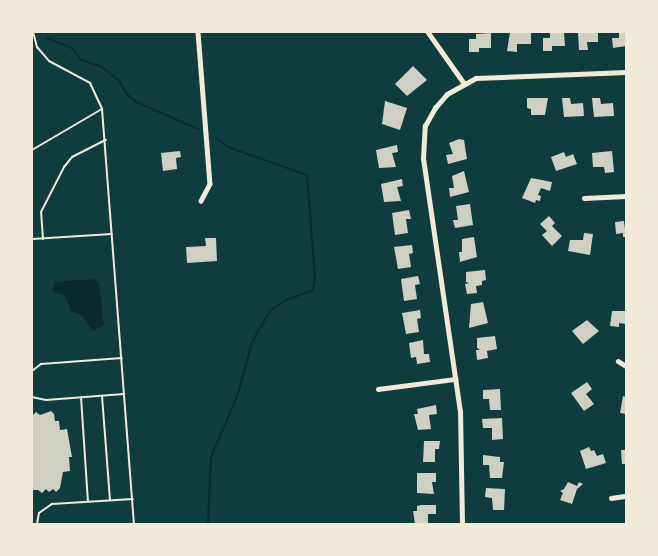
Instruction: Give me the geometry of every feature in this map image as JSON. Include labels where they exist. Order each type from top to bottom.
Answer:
[{"type":"street","points":[[198,32],[210,184],[201,201]]},
{"type":"street","points":[[431,33],[464,83]]},
{"type":"street","points":[[462,525],[462,442],[422,146],[425,126],[435,108],[447,94],[464,83],[489,76],[627,72]]},
{"type":"street","points":[[584,198],[627,196]]},
{"type":"street","points":[[618,362],[627,366]]},
{"type":"street","points":[[378,389],[455,379]]},
{"type":"street","points":[[610,498],[627,496]]},
{"type":"lane","points":[[33,32],[37,47],[49,61],[90,83],[102,109],[134,525]]},
{"type":"lane","points":[[32,150],[102,109]]},
{"type":"lane","points":[[43,239],[41,212],[64,167],[72,157],[106,140]]},
{"type":"lane","points":[[32,239],[113,234]]},
{"type":"lane","points":[[32,371],[41,364],[122,358]]},
{"type":"lane","points":[[32,397],[39,400],[125,394]]},
{"type":"lane","points":[[102,396],[110,501]]},
{"type":"lane","points":[[81,397],[88,502]]},
{"type":"lane","points":[[37,525],[39,513],[44,507],[52,504],[133,500]]},
{"type":"water","points":[[94,279],[99,284],[104,325],[93,331],[80,314],[72,312],[64,295],[52,292],[55,282]]},
{"type":"building","points":[[510,32],[531,32],[531,44],[517,44],[517,52],[507,51]]},
{"type":"building","points":[[550,32],[564,32],[565,46],[552,46],[552,51],[543,51],[543,38],[550,38]]},
{"type":"building","points":[[578,32],[598,32],[598,42],[587,42],[588,50],[579,50]]},
{"type":"building","points":[[619,32],[626,32],[626,46],[613,48],[612,38],[619,38]]},
{"type":"building","points":[[491,33],[491,48],[479,48],[479,52],[469,52],[469,39],[476,39],[476,34]]},
{"type":"building","points":[[413,66],[427,80],[407,96],[395,84]]},
{"type":"building","points":[[527,98],[548,98],[545,115],[531,115],[531,109],[527,108]]},
{"type":"building","points":[[562,98],[570,98],[571,104],[583,103],[584,116],[564,117]]},
{"type":"building","points":[[592,98],[600,98],[601,104],[613,103],[614,116],[594,117]]},
{"type":"building","points":[[385,101],[407,108],[400,130],[382,124]]},
{"type":"building","points":[[459,139],[464,140],[467,159],[448,164],[446,155],[453,154],[449,143]]},
{"type":"building","points":[[397,145],[398,152],[392,153],[396,167],[379,168],[376,150]]},
{"type":"building","points":[[180,151],[181,157],[176,158],[177,169],[163,171],[161,153]]},
{"type":"building","points":[[612,151],[614,172],[605,173],[604,167],[593,167],[592,153]]},
{"type":"building","points":[[564,152],[566,157],[573,154],[577,164],[556,171],[551,157]]},
{"type":"building","points":[[464,171],[469,192],[450,197],[449,188],[454,188],[452,176]]},
{"type":"building","points":[[531,178],[552,182],[550,191],[541,188],[538,195],[541,196],[540,201],[536,200],[535,203],[522,198]]},
{"type":"building","points":[[402,179],[403,186],[397,187],[401,201],[384,202],[381,184]]},
{"type":"building","points":[[470,204],[473,225],[455,228],[453,220],[458,220],[456,206]]},
{"type":"building","points":[[409,210],[411,219],[406,219],[408,233],[395,235],[392,213]]},
{"type":"building","points":[[549,216],[555,223],[552,226],[562,236],[552,246],[542,235],[547,231],[540,224]]},
{"type":"building","points":[[624,221],[626,237],[623,237],[623,233],[616,234],[615,222]]},
{"type":"building","points":[[584,233],[593,234],[590,255],[568,251],[570,240],[583,240]]},
{"type":"building","points":[[474,237],[477,257],[460,262],[459,252],[462,252],[462,239]]},
{"type":"building","points":[[205,238],[216,238],[217,261],[187,263],[186,247],[206,246]]},
{"type":"building","points":[[412,245],[413,253],[409,254],[411,267],[398,269],[394,247]]},
{"type":"building","points":[[485,270],[486,280],[482,281],[482,285],[476,286],[477,293],[467,294],[465,284],[469,283],[466,282],[466,272]]},
{"type":"building","points":[[418,276],[420,284],[415,285],[417,299],[404,301],[401,279]]},
{"type":"building","points":[[483,302],[488,323],[469,328],[471,304]]},
{"type":"building","points":[[420,310],[421,318],[417,319],[419,332],[406,334],[402,313]]},
{"type":"building","points":[[612,311],[626,311],[626,324],[619,323],[619,327],[610,326]]},
{"type":"building","points":[[587,320],[599,331],[583,344],[572,331]]},
{"type":"building","points":[[495,336],[497,349],[487,351],[488,358],[477,360],[476,350],[480,350],[477,348],[477,338]]},
{"type":"building","points":[[423,340],[424,354],[429,354],[430,362],[417,364],[416,357],[411,358],[409,343]]},
{"type":"building","points":[[587,382],[592,389],[586,394],[594,404],[584,411],[571,393]]},
{"type":"building","points":[[500,389],[501,410],[490,410],[489,399],[483,399],[483,390]]},
{"type":"building","points":[[623,396],[626,397],[626,414],[620,413]]},
{"type":"building","points":[[436,405],[437,414],[429,415],[431,429],[418,430],[414,414],[418,414],[417,409]]},
{"type":"building","points":[[51,411],[55,421],[59,421],[60,430],[67,429],[72,457],[69,457],[70,471],[63,472],[60,488],[56,492],[53,489],[49,492],[46,489],[42,493],[32,490],[32,416],[36,412],[40,415]]},
{"type":"building","points":[[502,418],[503,439],[492,440],[492,428],[483,428],[482,419]]},
{"type":"building","points":[[424,441],[440,441],[439,449],[435,449],[435,462],[423,462]]},
{"type":"building","points":[[589,447],[597,456],[603,454],[606,463],[586,469],[580,451]]},
{"type":"building","points":[[621,450],[626,450],[626,464],[622,464]]},
{"type":"building","points":[[483,455],[500,457],[500,462],[504,462],[502,478],[490,478],[489,465],[483,465]]},
{"type":"building","points":[[417,473],[436,473],[436,482],[432,482],[434,494],[417,493]]},
{"type":"building","points":[[568,482],[577,486],[579,482],[583,484],[577,489],[572,504],[560,500],[563,493],[560,491]]},
{"type":"building","points":[[486,488],[505,489],[504,510],[493,510],[492,498],[485,497]]},
{"type":"building","points":[[436,505],[436,514],[428,514],[428,524],[415,524],[413,511],[417,511],[417,506]]},
{"type":"waterway","points":[[47,38],[72,48],[81,60],[102,67],[119,81],[127,94],[136,102],[198,129]]},
{"type":"waterway","points":[[208,524],[211,457],[238,394],[252,342],[270,311],[286,300],[313,290],[315,278],[307,175],[228,147],[216,138]]}]
